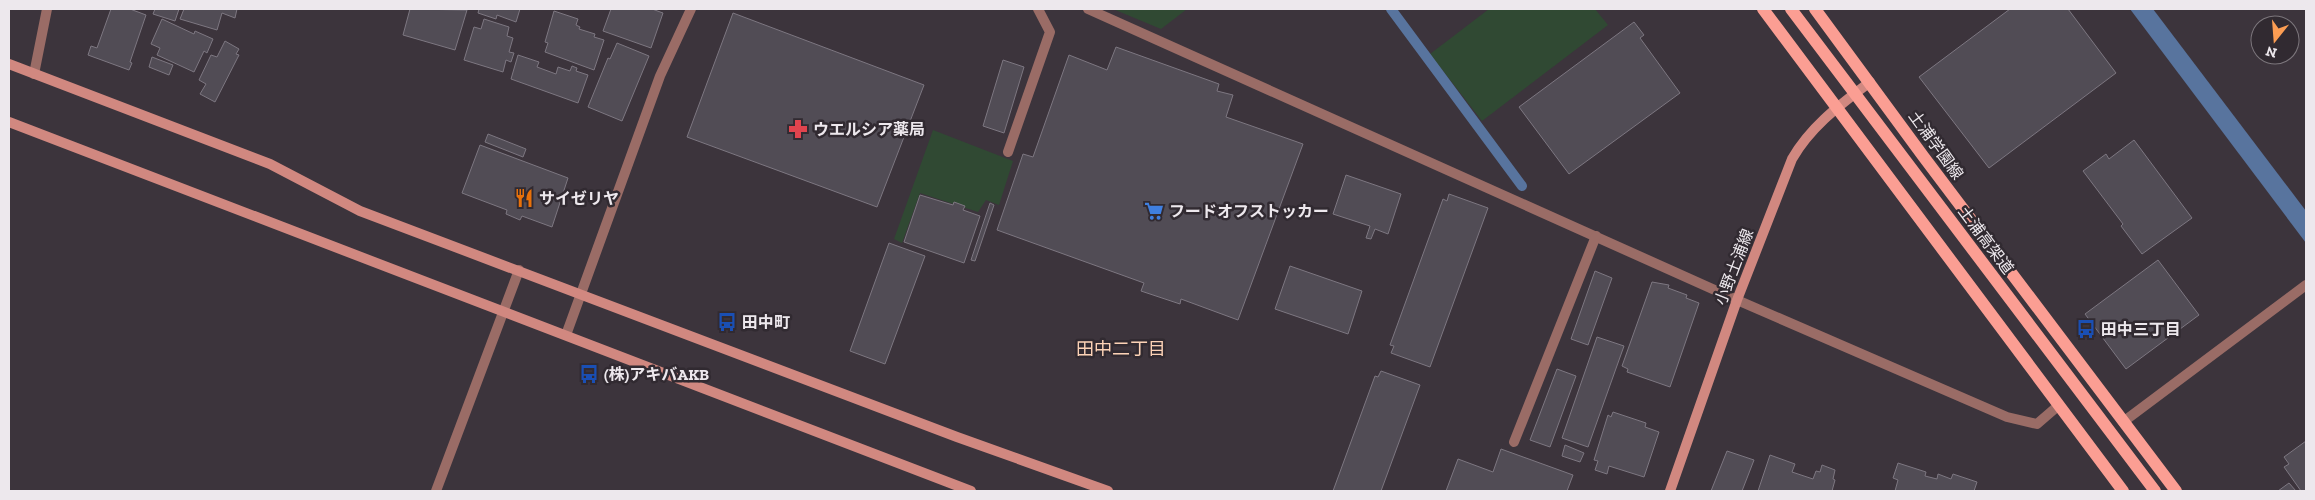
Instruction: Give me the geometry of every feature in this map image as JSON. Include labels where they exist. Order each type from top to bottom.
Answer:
[{"type":"main road","points":[[1763,9],[2123,491]]},
{"type":"main road","name":"土浦高架道","points":[[1791,9],[2155,491]]},
{"type":"main road","name":"土浦学園線","points":[[1815,9],[2176,491]]},
{"type":"street","points":[[34,74],[47,9]]},
{"type":"street","points":[[566,335],[660,76],[691,9]]},
{"type":"street","points":[[1008,152],[1050,32],[1038,9]]},
{"type":"street","points":[[1088,9],[1738,300],[2007,417],[2037,424],[2060,405]]},
{"type":"street","points":[[9,64],[270,164],[360,211],[581,293],[956,437],[1108,491]]},
{"type":"street","name":"小野土浦線","points":[[1670,491],[1738,300],[1792,159],[1802,143],[1837,107],[1870,82]]},
{"type":"street","points":[[9,122],[971,491]]},
{"type":"street","points":[[1514,442],[1596,236]]},
{"type":"street","points":[[436,491],[519,270]]},
{"type":"street","points":[[2123,422],[2306,286]]},
{"type":"green space","points":[[1113,9],[1187,9],[1161,29]]},
{"type":"green space","points":[[1489,9],[1595,9],[1608,25],[1482,121],[1430,54]]},
{"type":"green space","points":[[933,130],[1013,161],[999,205],[986,200],[978,212],[920,193],[902,243],[894,239]]},
{"type":"water","points":[[2130,9],[2153,9],[2306,211],[2306,243]]},
{"type":"building","points":[[111,9],[130,9],[146,15],[129,70],[88,55],[91,46],[97,48]]},
{"type":"building","points":[[155,9],[179,9],[175,21],[153,14]]},
{"type":"building","points":[[184,9],[237,9],[235,18],[222,13],[217,30],[180,19]]},
{"type":"building","points":[[410,9],[467,10],[455,50],[403,35]]},
{"type":"building","points":[[479,9],[520,9],[516,22],[497,15],[496,19],[478,13]]},
{"type":"building","points":[[611,9],[652,9],[663,13],[651,48],[603,31]]},
{"type":"building","points":[[2010,9],[2068,9],[2116,73],[1989,168],[1919,77]]},
{"type":"building","points":[[554,11],[578,19],[576,25],[580,27],[579,29],[595,34],[594,37],[604,40],[594,70],[545,52],[548,43],[545,42]]},
{"type":"building","points":[[733,13],[924,85],[877,207],[687,137]]},
{"type":"building","points":[[162,19],[194,34],[195,31],[213,39],[207,53],[204,51],[194,72],[157,55],[160,48],[151,44]]},
{"type":"building","points":[[484,19],[509,27],[507,36],[513,38],[509,52],[514,53],[511,62],[506,60],[503,72],[464,60],[474,27],[481,29]]},
{"type":"building","points":[[1634,22],[1644,35],[1640,38],[1680,93],[1569,174],[1519,107]]},
{"type":"building","points":[[225,41],[239,49],[236,54],[239,55],[215,102],[200,94],[206,84],[199,80],[211,55],[217,57]]},
{"type":"building","points":[[617,43],[649,56],[622,121],[588,107],[608,58],[610,59]]},
{"type":"building","points":[[1116,47],[1219,84],[1217,91],[1233,95],[1226,117],[1303,144],[1238,320],[1181,299],[1180,304],[1141,291],[1144,283],[997,230],[1023,154],[1033,157],[1069,55],[1107,70]]},
{"type":"building","points":[[518,55],[539,62],[537,67],[556,74],[558,67],[570,71],[572,66],[577,68],[576,71],[588,75],[578,103],[511,79]]},
{"type":"building","points":[[152,57],[173,65],[169,75],[149,67]]},
{"type":"building","points":[[1003,60],[1024,67],[1004,133],[983,126]]},
{"type":"building","points":[[488,134],[526,149],[523,157],[485,142]]},
{"type":"building","points":[[2134,140],[2192,218],[2142,254],[2121,226],[2123,224],[2083,171],[2106,154],[2109,159]]},
{"type":"building","points":[[480,145],[568,178],[552,227],[522,216],[520,220],[506,214],[507,210],[462,193]]},
{"type":"building","points":[[1346,175],[1401,194],[1388,234],[1375,229],[1371,239],[1366,238],[1370,226],[1333,214]]},
{"type":"building","points":[[1449,194],[1488,208],[1430,367],[1391,353],[1394,346],[1390,345],[1443,199],[1447,201]]},
{"type":"building","points":[[920,195],[953,205],[954,202],[965,206],[963,210],[980,216],[964,263],[904,242]]},
{"type":"building","points":[[990,203],[994,205],[975,261],[971,260]]},
{"type":"building","points":[[889,243],[925,256],[885,364],[850,351]]},
{"type":"building","points":[[2158,260],[2199,315],[2126,369],[2085,314]]},
{"type":"building","points":[[1290,266],[1362,291],[1348,334],[1275,309]]},
{"type":"building","points":[[1595,271],[1612,278],[1588,345],[1571,339]]},
{"type":"building","points":[[1652,282],[1669,285],[1668,288],[1687,295],[1686,298],[1699,303],[1670,387],[1627,372],[1628,369],[1622,366]]},
{"type":"building","points":[[1597,337],[1624,346],[1588,447],[1562,438]]},
{"type":"building","points":[[1557,369],[1576,376],[1550,447],[1530,440]]},
{"type":"building","points":[[1381,371],[1420,385],[1381,491],[1333,491],[1375,376],[1378,377]]},
{"type":"building","points":[[1613,412],[1646,423],[1645,427],[1659,432],[1644,477],[1609,466],[1607,474],[1595,470],[1598,461],[1594,460],[1608,415],[1611,417]]},
{"type":"building","points":[[2306,441],[2306,491],[2301,491],[2284,467],[2289,464],[2284,457]]},
{"type":"building","points":[[1565,445],[1584,453],[1580,462],[1562,456]]},
{"type":"building","points":[[1501,449],[1573,475],[1567,491],[1446,491],[1458,459],[1493,472]]},
{"type":"building","points":[[1727,451],[1754,460],[1742,491],[1711,491]]},
{"type":"building","points":[[1770,455],[1795,464],[1792,472],[1813,479],[1816,471],[1820,472],[1822,465],[1835,470],[1832,491],[1758,491]]},
{"type":"building","points":[[1898,463],[1926,472],[1925,476],[1937,479],[1938,474],[1951,479],[1953,474],[1977,482],[1974,491],[1895,491],[1898,480],[1893,478]]},
{"type":"building","points":[[2289,483],[2296,491],[2278,491]]},
{"type":"waterway","points":[[1391,9],[1522,186]]},
{"type":"place","name":"ウエルシア薬局","points":[[798,129]]},
{"type":"place","name":"サイゼリヤ","points":[[524,198]]},
{"type":"place","name":"フードオフストッカー","points":[[1154,211]]},
{"type":"place","name":"田中町","points":[[727,322]]},
{"type":"place","name":"田中三丁目","points":[[2086,329]]},
{"type":"place","name":"(株)アキバAKB","points":[[589,374]]},
{"type":"district","name":"田中二丁目","points":[[1121,349]]}]
